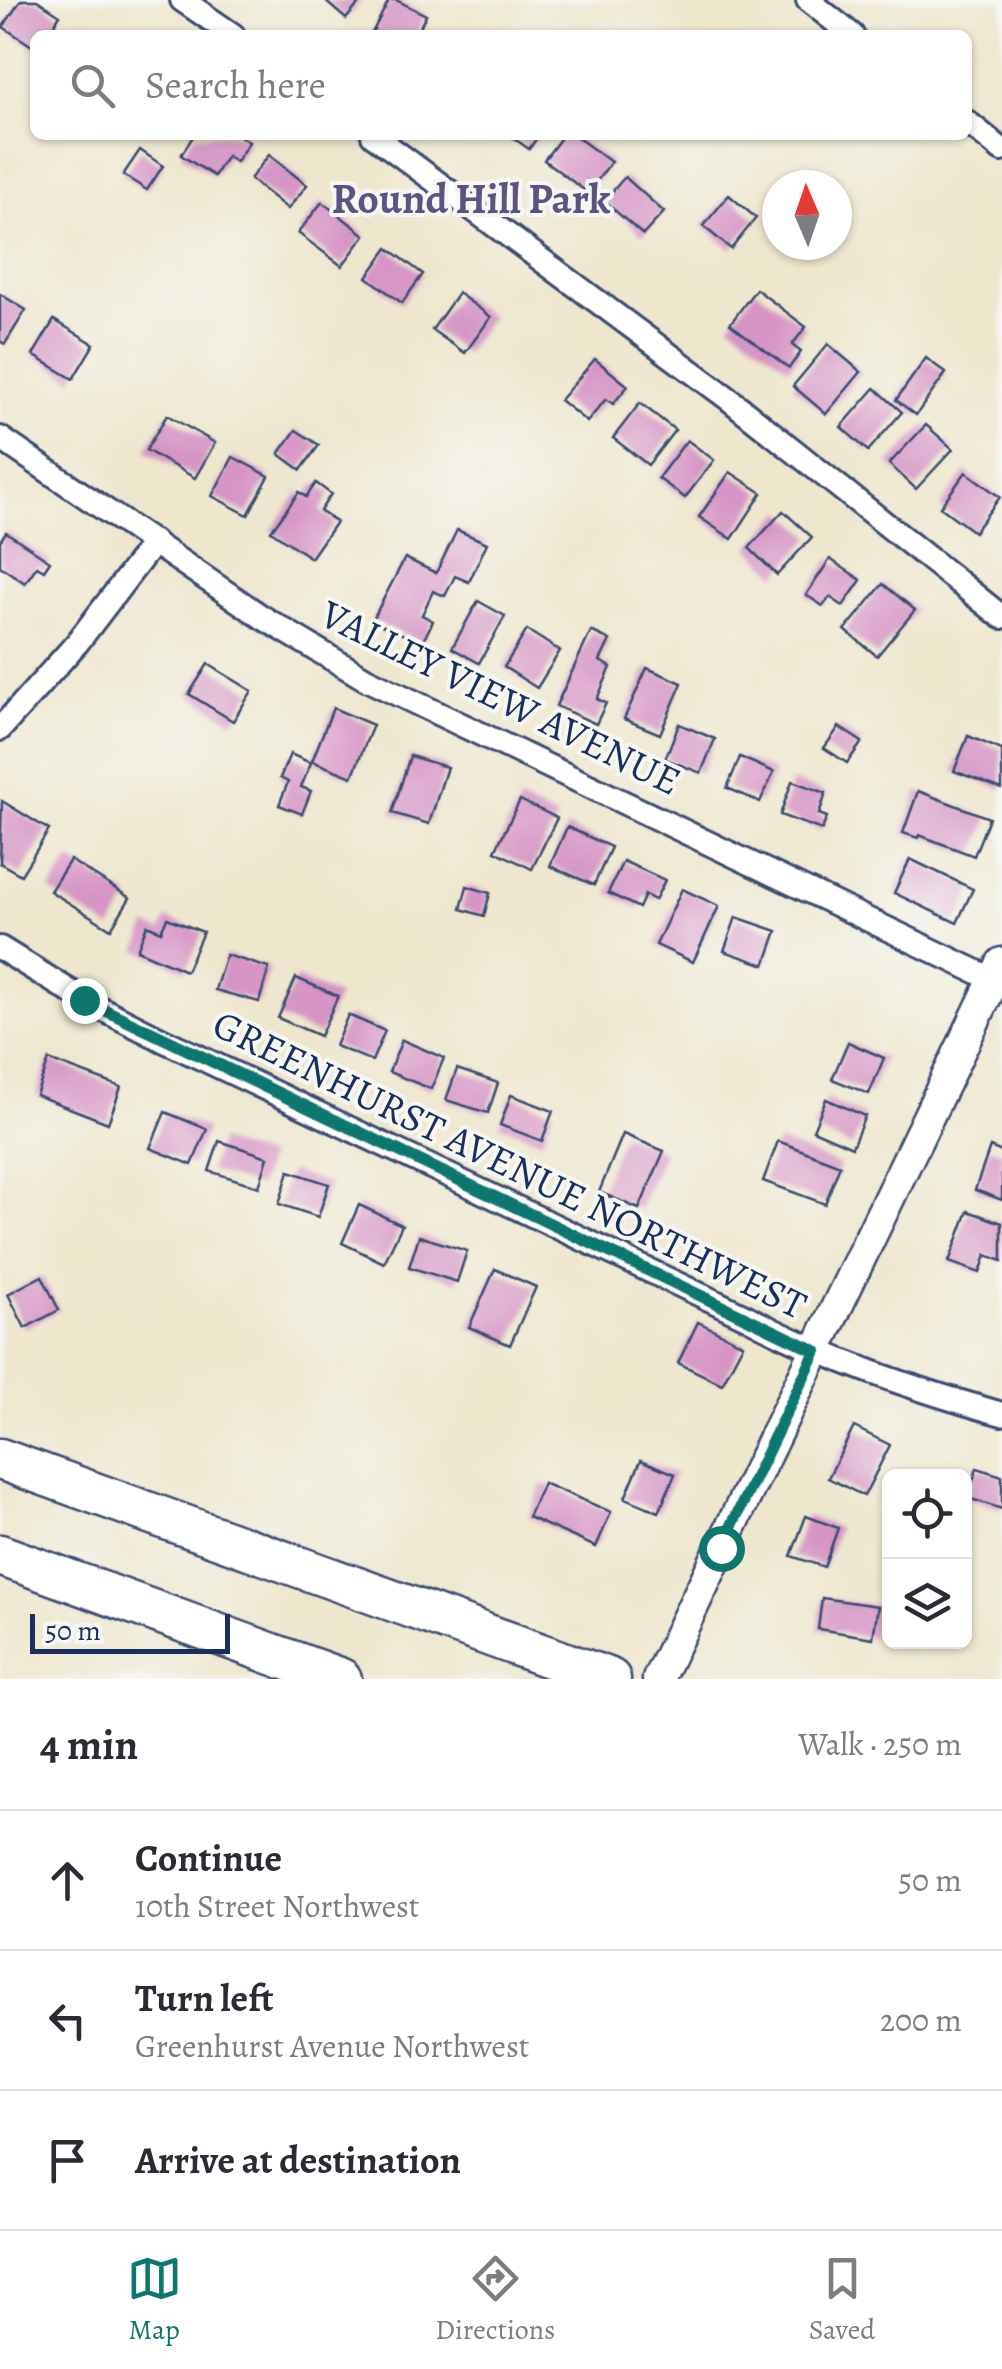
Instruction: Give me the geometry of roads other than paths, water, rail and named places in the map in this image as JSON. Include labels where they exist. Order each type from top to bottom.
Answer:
[{"type":"highway","points":[[0,1459],[610,1679]]},
{"type":"highway","points":[[0,1556],[341,1679]]},
{"type":"main road","points":[[658,1679],[998,971]]},
{"type":"street","points":[[182,0],[227,30]]},
{"type":"street","points":[[808,0],[846,30]]},
{"type":"street","points":[[972,126],[1002,150]]},
{"type":"street","points":[[379,140],[729,399],[1002,617]]},
{"type":"street","name":"VALLEY VIEW AVENUE","points":[[0,438],[262,617],[366,680],[998,971]]},
{"type":"street","points":[[0,729],[77,643],[154,542]]},
{"type":"street","name":"GREENHURST AVENUE NORTHWEST","points":[[0,948],[84,1000],[161,1039],[816,1351],[1002,1414]]},
{"type":"district","name":"Round Hill Park","points":[[471,198]]}]
